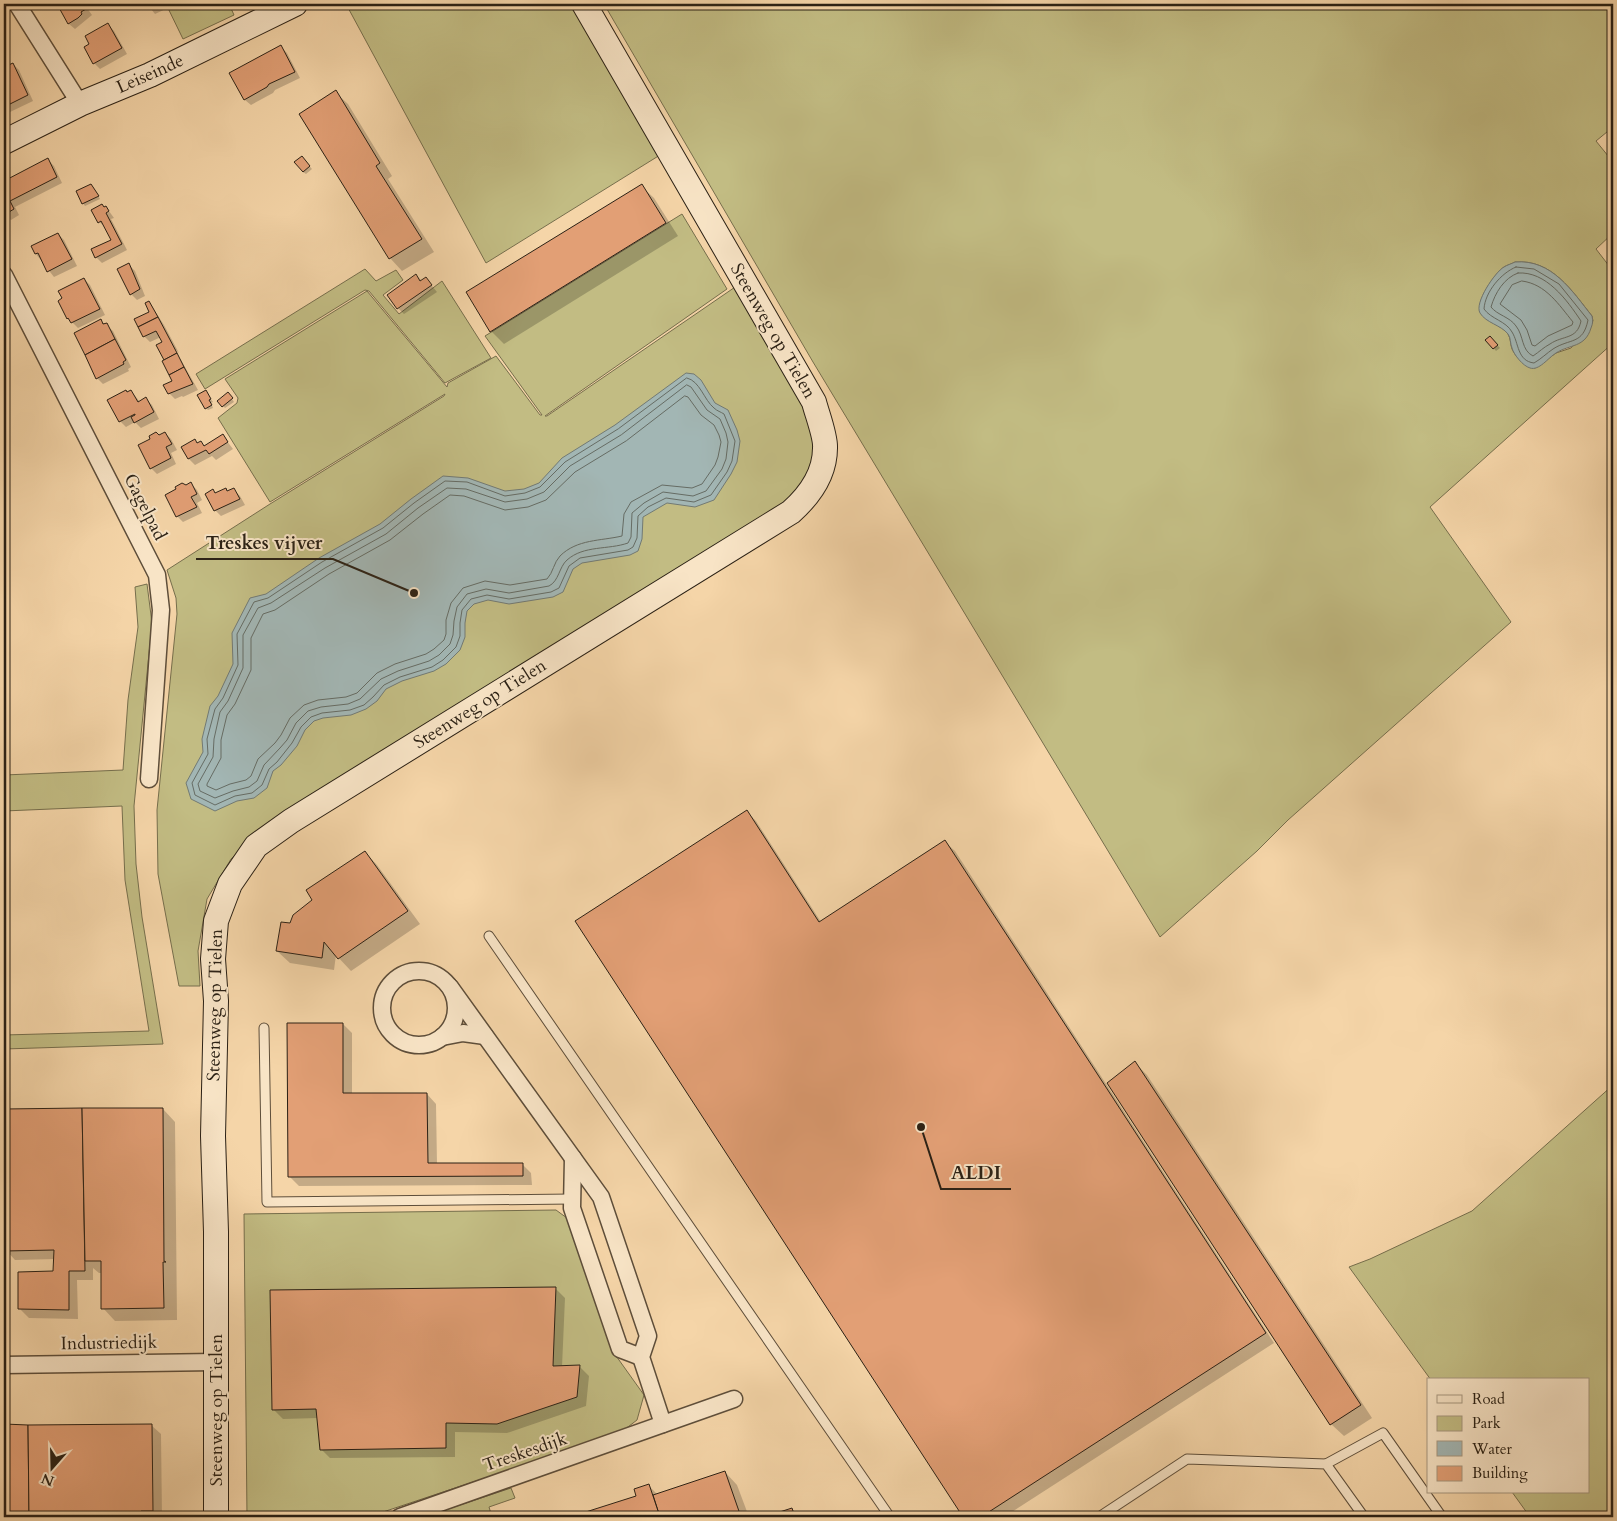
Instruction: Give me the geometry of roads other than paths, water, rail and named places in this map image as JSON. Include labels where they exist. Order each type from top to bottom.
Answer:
[{"type":"street","points":[[17,4],[80,104]]},
{"type":"street","name":"Leiseinde","points":[[4,142],[80,104],[150,75],[296,4]]},
{"type":"street","name":"Steenweg op Tielen","points":[[216,1517],[214,1136],[216,1001],[213,959],[216,920],[230,884],[256,846],[290,821],[791,512],[804,500],[812,489],[821,470],[826,447],[814,402],[584,4]]},
{"type":"street","name":"Gagelpad","points":[[4,275],[157,575],[161,610],[149,779]]},
{"type":"street","points":[[485,1036],[463,1033],[442,1037],[422,1044],[411,1044],[401,1040],[392,1033],[386,1024],[382,1003],[385,993],[391,983],[400,976],[410,972],[432,973],[442,979],[450,987],[601,1197],[648,1336],[641,1357],[663,1424]]},
{"type":"street","points":[[442,1037],[450,1029],[456,1008],[455,997],[450,987]]},
{"type":"street","points":[[573,1158],[572,1208],[620,1349],[641,1357]]},
{"type":"street","name":"Industriedijk","points":[[4,1365],[215,1362]]},
{"type":"street","name":"Treskesdijk","points":[[400,1517],[734,1399]]},
{"type":"lane","points":[[489,936],[890,1517]]},
{"type":"lane","points":[[264,1028],[266,1202],[572,1199]]},
{"type":"lane","points":[[1099,1517],[1187,1460],[1326,1464],[1382,1433],[1442,1517]]},
{"type":"lane","points":[[1326,1464],[1364,1517]]},
{"type":"water","points":[[1515,262],[1528,262],[1540,266],[1560,278],[1592,316],[1592,326],[1585,339],[1556,353],[1537,368],[1527,367],[1519,360],[1513,351],[1508,334],[1480,313],[1480,302],[1486,288],[1500,270]]},
{"type":"water","points":[[686,373],[694,374],[701,380],[715,403],[728,410],[740,441],[737,462],[714,500],[695,507],[667,503],[643,517],[642,539],[638,551],[630,555],[582,563],[573,569],[563,592],[553,597],[509,604],[488,600],[474,604],[467,611],[465,637],[460,650],[446,664],[434,671],[402,681],[386,689],[377,701],[366,709],[351,715],[323,718],[314,721],[305,730],[297,746],[281,765],[273,771],[267,788],[254,798],[237,801],[215,811],[191,799],[186,783],[203,752],[202,739],[210,706],[218,696],[233,664],[232,633],[250,598],[266,594],[319,558],[380,524],[443,476],[468,478],[505,491],[524,489],[539,483],[562,458],[615,425]]},
{"type":"place","name":"Treskes vijver","points":[[414,593]]},
{"type":"place","name":"ALDI","points":[[921,1127]]}]
